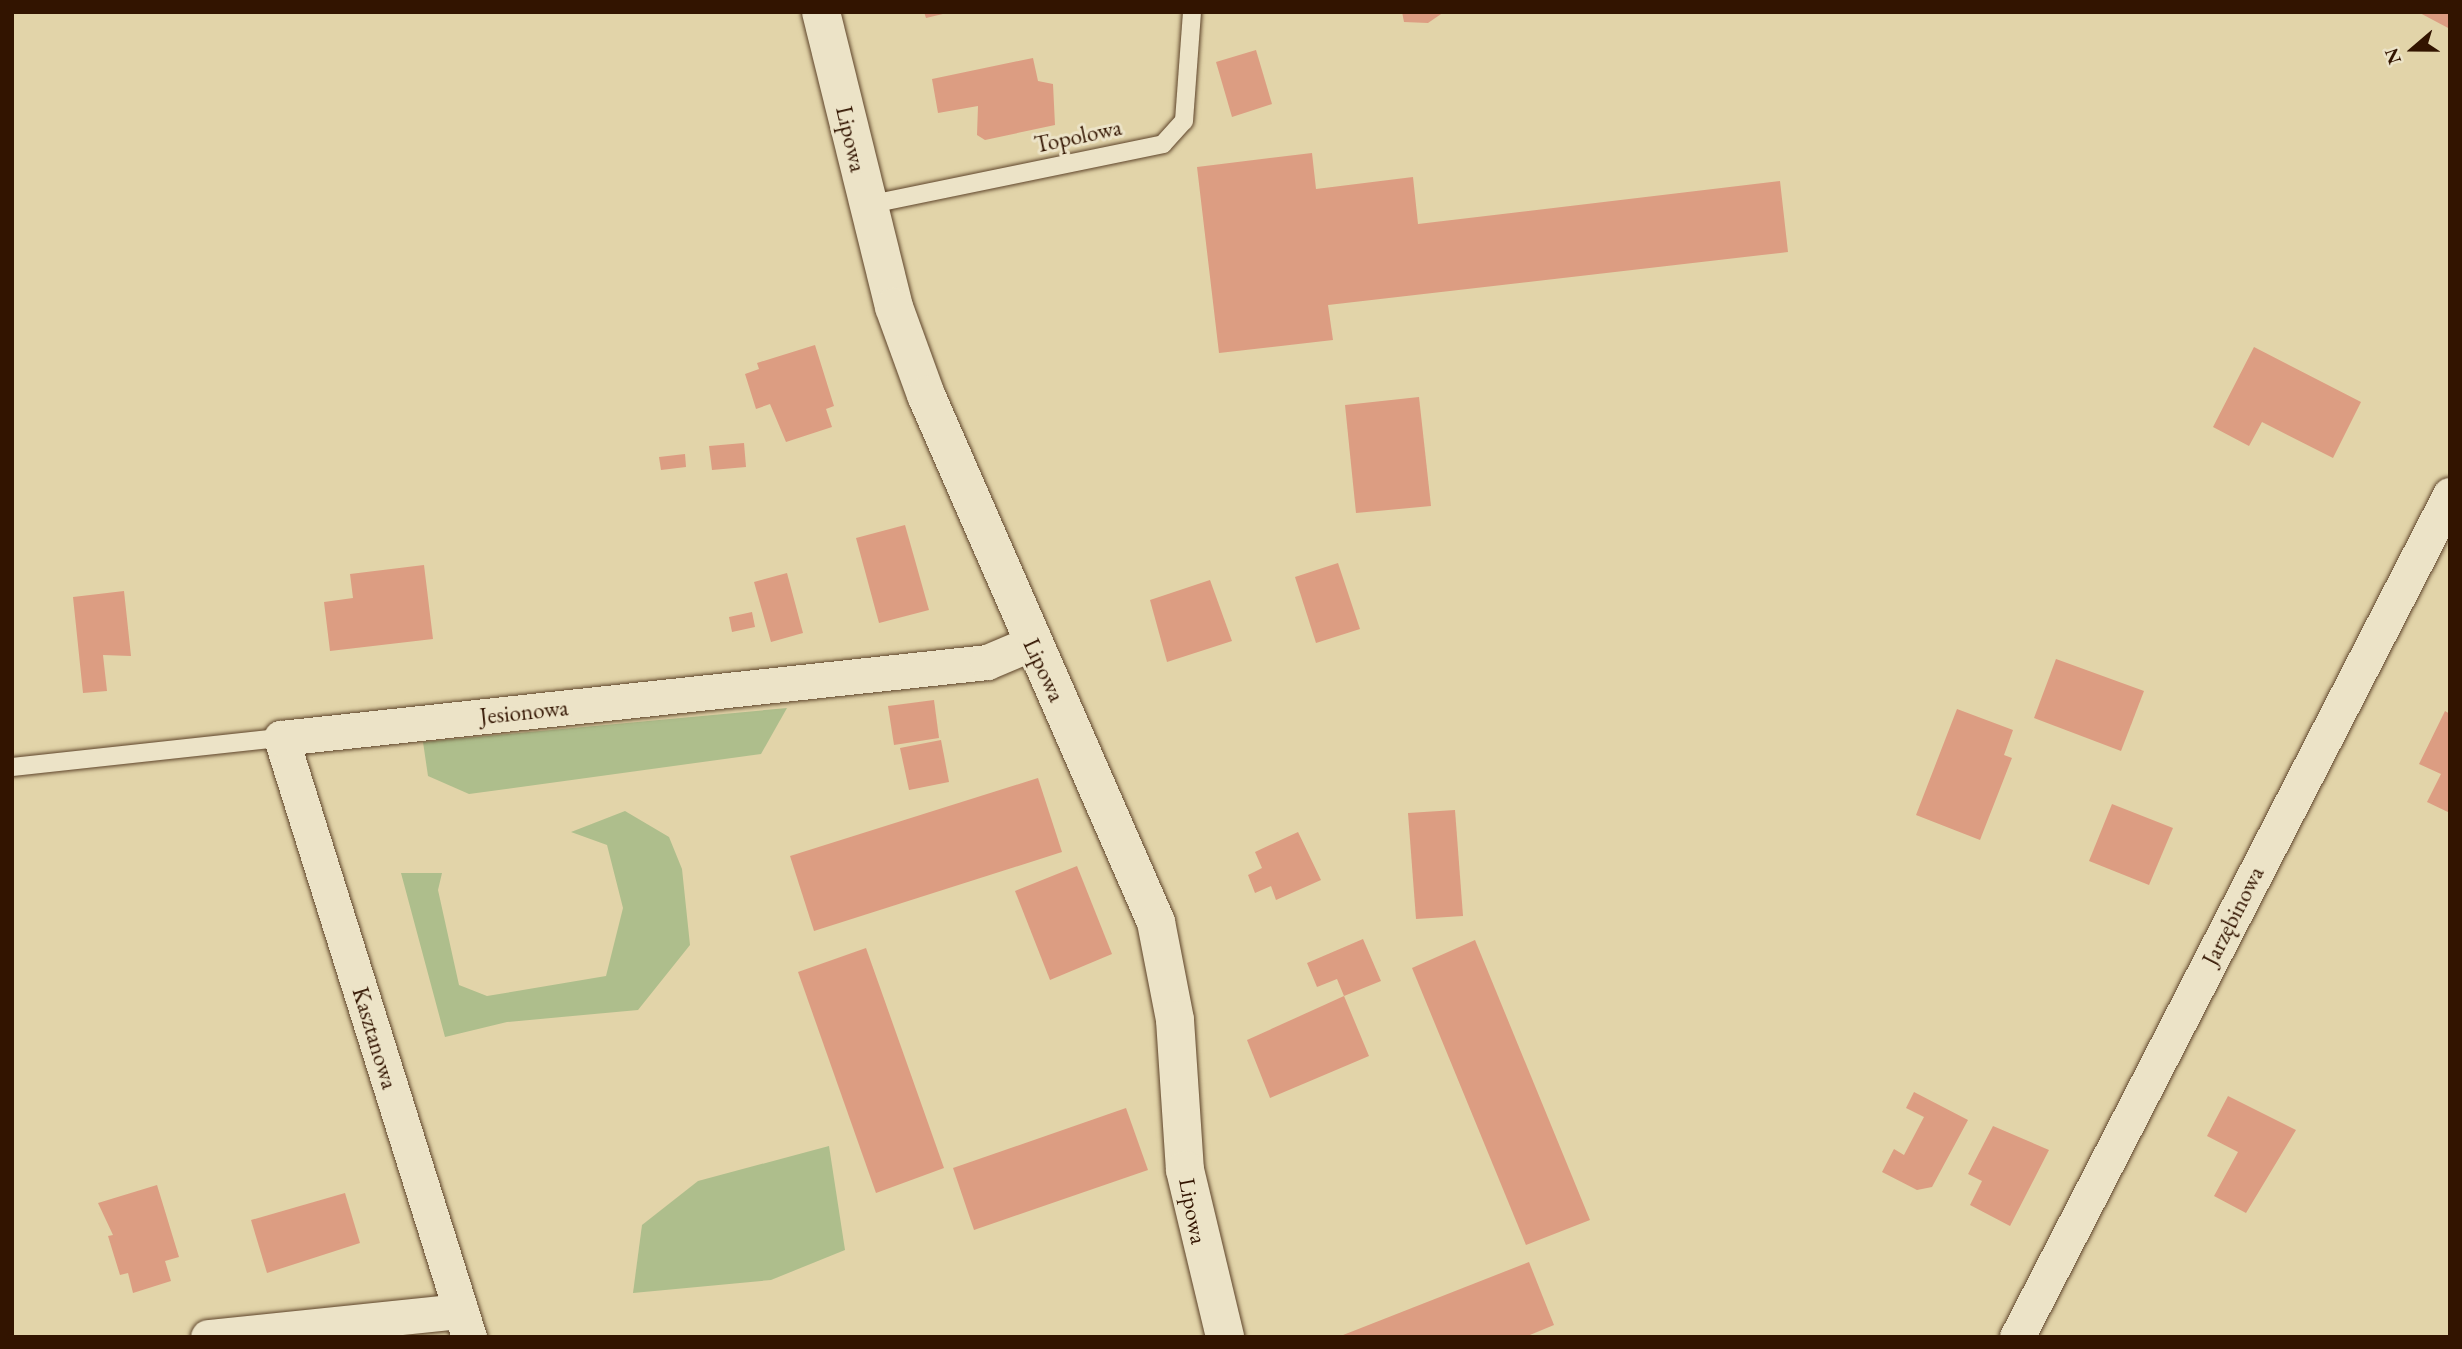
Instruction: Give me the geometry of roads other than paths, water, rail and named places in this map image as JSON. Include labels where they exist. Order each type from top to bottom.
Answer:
[{"type":"street","name":"Lipowa","points":[[821,12],[867,205],[926,396],[1156,922],[1175,1020],[1185,1170],[1225,1337]]},
{"type":"street","name":"Jarzębinowa","points":[[2017,1337],[2450,495]]},
{"type":"street","name":"Jesionowa","points":[[281,738],[987,662],[1032,643]]},
{"type":"street","name":"Kasztanowa","points":[[281,738],[465,1324]]},
{"type":"street","points":[[208,1337],[465,1324]]},
{"type":"lane","name":"Topolowa","points":[[867,205],[1163,144],[1184,121],[1192,12]]},
{"type":"lane","name":"Jesionowa","points":[[12,767],[281,738]]}]
